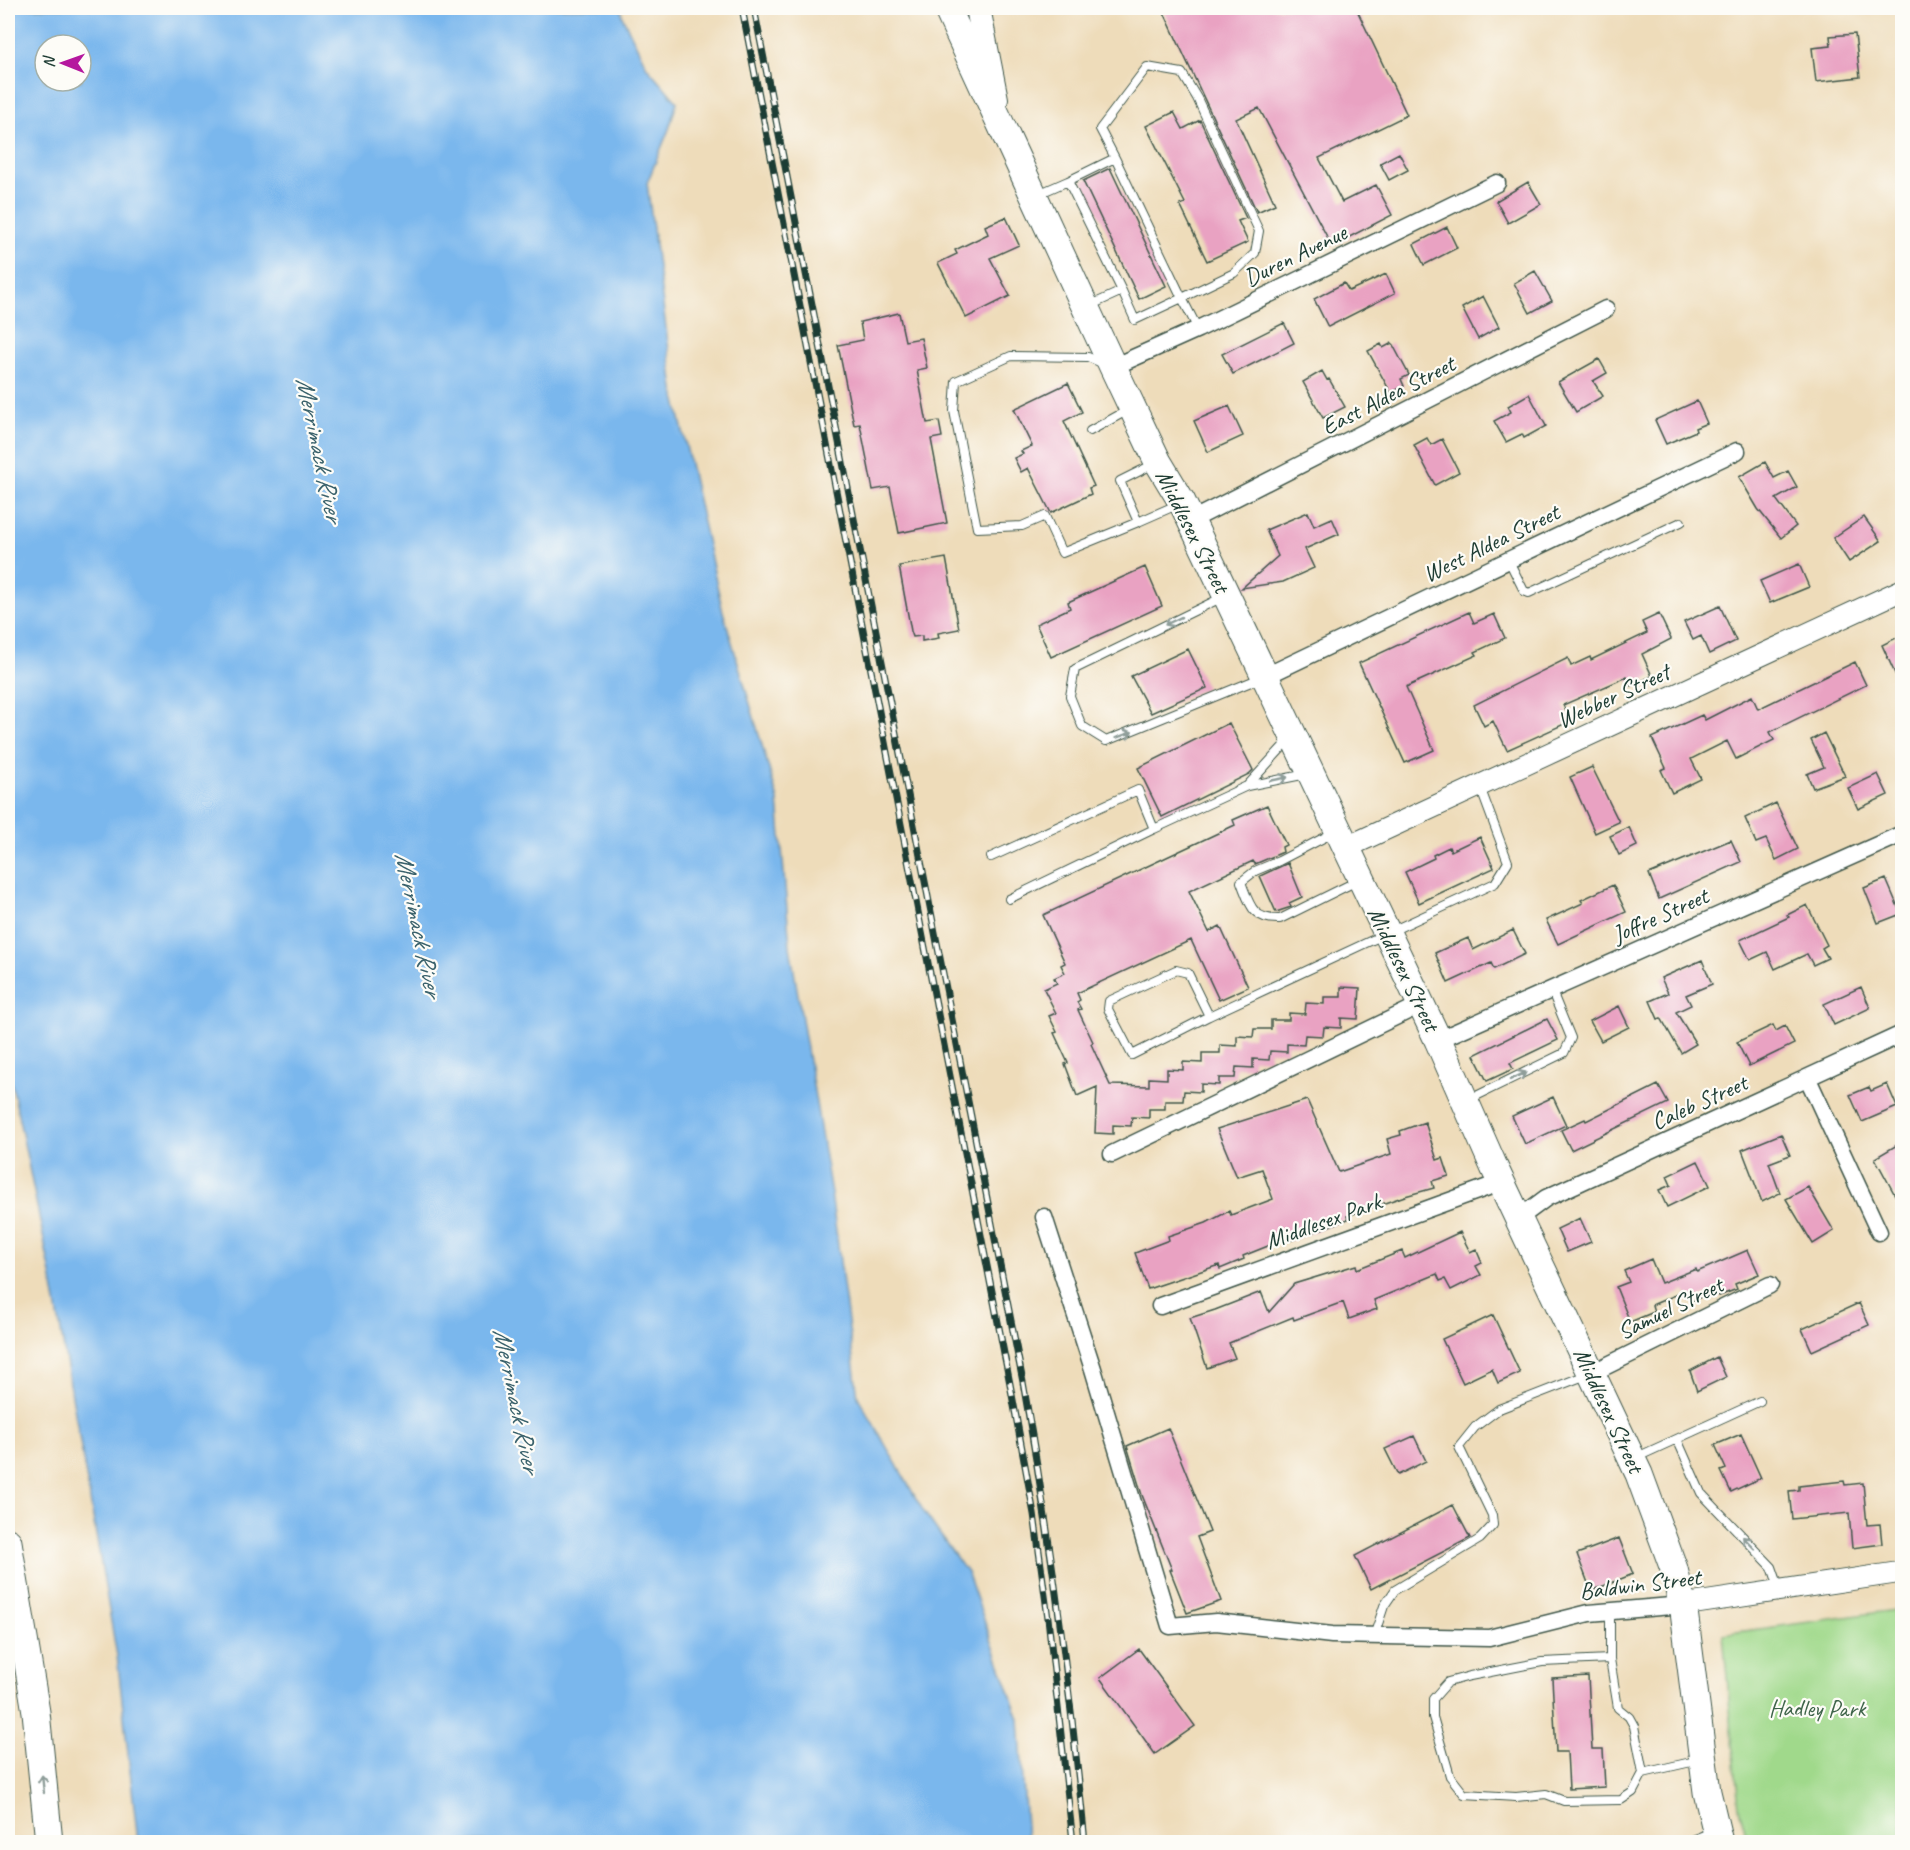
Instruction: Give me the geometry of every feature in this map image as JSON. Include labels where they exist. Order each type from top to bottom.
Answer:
[{"type":"main road","name":"Middlesex Street","points":[[947,8],[1158,462],[1186,512],[1438,1040],[1632,1460],[1674,1569],[1683,1605],[1707,1792],[1718,1836]]},
{"type":"main road","name":"Middlesex Street","points":[[978,8],[1001,125]]},
{"type":"main road","points":[[8,1542],[36,1712],[50,1842]]},
{"type":"street","name":"Duren Avenue","points":[[1113,367],[1198,329],[1497,183]]},
{"type":"street","name":"East Aldea Street","points":[[1186,512],[1606,309]]},
{"type":"street","name":"West Aldea Street","points":[[1264,677],[1737,452]]},
{"type":"street","name":"Webber Street","points":[[1342,839],[1480,786],[1902,590]]},
{"type":"street","name":"Joffre Street","points":[[1438,1040],[1902,834]]},
{"type":"street","points":[[1112,1154],[1420,1005]]},
{"type":"street","name":"Caleb Street","points":[[1519,1218],[1546,1198],[1902,1034]]},
{"type":"street","points":[[1808,1079],[1879,1232]]},
{"type":"street","name":"Middlesex Park","points":[[1160,1306],[1502,1182]]},
{"type":"street","name":"Baldwin Street","points":[[1044,1217],[1093,1369],[1170,1626],[1216,1622],[1332,1635],[1489,1638],[1588,1613],[1610,1613],[1683,1605],[1902,1572]]},
{"type":"street","name":"Samuel Street","points":[[1592,1373],[1770,1285]]},
{"type":"lane","points":[[1068,181],[1135,320],[1182,298],[1234,273],[1255,253],[1259,231],[1197,98],[1182,72],[1147,67],[1100,129],[1182,298],[1198,329]]},
{"type":"lane","points":[[1033,196],[1115,158]]},
{"type":"lane","points":[[1086,307],[1122,291]]},
{"type":"lane","points":[[1113,367],[1088,357],[1011,356],[956,381],[954,411],[977,528],[1022,526],[1045,516],[1062,553],[1138,522],[1186,512]]},
{"type":"lane","points":[[1090,431],[1133,408]]},
{"type":"lane","points":[[1138,522],[1119,482],[1158,462]]},
{"type":"lane","points":[[1509,561],[1524,591],[1529,593],[1681,522]]},
{"type":"lane","points":[[1226,596],[1075,669],[1070,696],[1082,726],[1106,741],[1264,677]]},
{"type":"lane","points":[[1247,786],[1293,736]]},
{"type":"lane","points":[[1009,899],[1247,786],[1310,773]]},
{"type":"lane","points":[[1209,1016],[1188,973],[1176,970],[1109,1000],[1108,1009],[1132,1055],[1209,1016],[1495,883],[1508,862],[1480,786]]},
{"type":"lane","points":[[991,857],[1138,790],[1154,829]]},
{"type":"lane","points":[[1342,839],[1310,844],[1255,871],[1241,882],[1252,910],[1267,920],[1280,920],[1360,880]]},
{"type":"lane","points":[[1465,1101],[1564,1053],[1571,1038],[1551,989]]},
{"type":"lane","points":[[1379,1636],[1384,1606],[1395,1590],[1480,1539],[1493,1525],[1492,1515],[1459,1447],[1475,1427],[1499,1408],[1592,1373]]},
{"type":"lane","points":[[1632,1460],[1760,1401]]},
{"type":"lane","points":[[1677,1439],[1701,1493],[1772,1567],[1780,1590]]},
{"type":"lane","points":[[1610,1613],[1610,1659],[1618,1708],[1629,1717],[1634,1726],[1643,1773],[1633,1792],[1622,1800],[1564,1801],[1546,1794],[1516,1797],[1464,1794],[1450,1776],[1433,1717],[1433,1699],[1448,1682],[1542,1662],[1610,1659]]},
{"type":"lane","points":[[1643,1773],[1703,1759]]},
{"type":"lane","points":[[1687,1842],[1718,1836]]},
{"type":"green space","name":"Hadley Park","points":[[1902,1609],[1902,1842],[1748,1842],[1739,1808],[1723,1634]]},
{"type":"water","name":"Merrimack River","points":[[8,8],[621,8],[622,16],[647,67],[677,102],[669,129],[647,183],[675,396],[722,608],[778,800],[790,947],[831,1193],[858,1397],[924,1512],[968,1574],[1019,1719],[1027,1842],[138,1842],[117,1656],[51,1274],[8,1066]]},
{"type":"building","points":[[1162,8],[1356,8],[1407,115],[1319,158],[1342,202],[1376,185],[1392,215],[1332,246],[1259,108],[1236,119],[1275,204],[1257,212]]},
{"type":"building","points":[[1855,34],[1860,77],[1816,82],[1812,48],[1831,46],[1830,36]]},
{"type":"building","points":[[1174,112],[1183,129],[1200,120],[1246,218],[1238,221],[1248,242],[1207,261],[1180,205],[1185,203],[1146,126]]},
{"type":"building","points":[[1399,153],[1408,170],[1389,180],[1380,163]]},
{"type":"building","points":[[1110,168],[1166,286],[1139,299],[1083,181]]},
{"type":"building","points":[[1528,182],[1541,204],[1508,223],[1496,201]]},
{"type":"building","points":[[1006,217],[1019,245],[990,258],[1010,296],[966,318],[938,263],[957,254],[955,250],[988,234],[985,226]]},
{"type":"building","points":[[1447,227],[1457,248],[1424,265],[1414,244]]},
{"type":"building","points":[[1535,271],[1552,301],[1530,313],[1514,283]]},
{"type":"building","points":[[1386,274],[1395,293],[1328,327],[1314,299],[1344,283],[1349,291]]},
{"type":"building","points":[[1483,296],[1499,327],[1478,339],[1462,308]]},
{"type":"building","points":[[899,313],[905,341],[921,338],[927,368],[917,370],[927,423],[939,421],[942,437],[931,439],[947,523],[899,533],[890,487],[873,490],[860,424],[854,425],[838,345],[863,340],[860,322]]},
{"type":"building","points":[[1284,323],[1294,343],[1233,374],[1222,354]]},
{"type":"building","points":[[1392,343],[1409,375],[1401,379],[1404,386],[1391,393],[1368,351],[1381,344],[1383,348]]},
{"type":"building","points":[[1599,359],[1607,373],[1593,381],[1603,396],[1576,412],[1558,382]]},
{"type":"building","points":[[1322,371],[1345,407],[1323,418],[1303,382]]},
{"type":"building","points":[[1068,383],[1082,412],[1064,421],[1094,486],[1089,488],[1091,494],[1051,513],[1028,468],[1021,472],[1014,458],[1023,454],[1021,451],[1032,446],[1014,409]]},
{"type":"building","points":[[1529,394],[1546,426],[1524,438],[1522,434],[1506,442],[1494,421],[1511,412],[1508,406]]},
{"type":"building","points":[[1697,401],[1707,423],[1695,428],[1696,431],[1666,444],[1655,420]]},
{"type":"building","points":[[1229,406],[1243,436],[1208,452],[1194,421]]},
{"type":"building","points":[[1427,438],[1431,445],[1442,439],[1459,472],[1435,485],[1414,445]]},
{"type":"building","points":[[1765,462],[1774,478],[1788,471],[1797,487],[1776,499],[1796,526],[1781,538],[1758,509],[1739,477]]},
{"type":"building","points":[[1308,512],[1314,526],[1332,518],[1339,534],[1305,549],[1314,568],[1283,582],[1242,588],[1278,556],[1266,530]]},
{"type":"building","points":[[1864,517],[1881,541],[1849,562],[1833,538]]},
{"type":"building","points":[[946,558],[959,629],[938,633],[939,638],[922,641],[922,636],[913,637],[911,631],[899,566]]},
{"type":"building","points":[[1799,564],[1809,587],[1770,603],[1760,581]]},
{"type":"building","points":[[1145,567],[1162,606],[1051,657],[1036,624],[1070,608],[1068,602]]},
{"type":"building","points":[[1720,606],[1736,641],[1709,654],[1701,636],[1693,640],[1684,622]]},
{"type":"building","points":[[1469,612],[1474,623],[1494,614],[1505,638],[1475,652],[1477,655],[1406,687],[1434,750],[1405,763],[1359,663]]},
{"type":"building","points":[[1659,614],[1671,639],[1642,654],[1652,676],[1631,686],[1627,677],[1563,705],[1571,721],[1507,750],[1493,721],[1484,726],[1474,705],[1568,658],[1571,666],[1590,657],[1591,660],[1647,633],[1642,622]]},
{"type":"building","points":[[1902,635],[1902,689],[1882,645]]},
{"type":"building","points":[[1188,649],[1207,688],[1151,713],[1131,676]]},
{"type":"building","points":[[1855,662],[1866,685],[1770,732],[1774,740],[1736,759],[1727,741],[1691,759],[1701,779],[1672,793],[1661,770],[1666,768],[1652,738],[1702,715],[1705,720],[1752,696],[1758,709]]},
{"type":"building","points":[[1229,723],[1253,770],[1162,817],[1138,768]]},
{"type":"building","points":[[1824,733],[1845,776],[1813,788],[1807,774],[1824,767],[1811,740]]},
{"type":"building","points":[[1592,767],[1619,822],[1595,833],[1570,777]]},
{"type":"building","points":[[1878,774],[1888,795],[1858,809],[1848,788]]},
{"type":"building","points":[[1776,803],[1798,849],[1776,860],[1766,839],[1756,843],[1745,818]]},
{"type":"building","points":[[1267,805],[1286,845],[1282,847],[1283,852],[1255,864],[1253,861],[1189,891],[1209,932],[1220,926],[1248,987],[1219,1000],[1191,940],[1077,993],[1080,1000],[1077,1002],[1081,1009],[1078,1010],[1093,1042],[1091,1044],[1110,1085],[1149,1086],[1149,1078],[1167,1079],[1167,1069],[1183,1070],[1183,1062],[1202,1063],[1202,1053],[1220,1053],[1220,1045],[1237,1046],[1237,1036],[1253,1037],[1254,1029],[1271,1029],[1271,1020],[1289,1020],[1289,1013],[1305,1014],[1306,1003],[1324,1004],[1324,997],[1341,997],[1341,987],[1360,988],[1358,1019],[1341,1018],[1341,1028],[1324,1027],[1323,1036],[1305,1035],[1304,1045],[1287,1044],[1287,1052],[1270,1051],[1269,1060],[1253,1059],[1253,1068],[1236,1067],[1235,1078],[1219,1078],[1219,1085],[1201,1084],[1201,1092],[1184,1091],[1183,1101],[1165,1101],[1165,1109],[1149,1109],[1149,1118],[1132,1117],[1131,1126],[1113,1125],[1113,1134],[1095,1133],[1097,1087],[1077,1096],[1065,1064],[1068,1063],[1049,1016],[1056,1013],[1044,989],[1057,983],[1054,978],[1065,973],[1061,965],[1065,963],[1043,915],[1235,825],[1233,820]]},
{"type":"building","points":[[1629,827],[1637,846],[1619,855],[1610,836]]},
{"type":"building","points":[[1480,837],[1494,868],[1419,903],[1405,872],[1434,858],[1433,855],[1449,847],[1451,851]]},
{"type":"building","points":[[1731,840],[1741,862],[1659,899],[1649,874]]},
{"type":"building","points":[[1288,863],[1302,897],[1289,903],[1291,907],[1276,912],[1260,876]]},
{"type":"building","points":[[1886,879],[1901,914],[1878,923],[1864,888]]},
{"type":"building","points":[[1613,885],[1626,912],[1558,944],[1546,920],[1583,903],[1581,900]]},
{"type":"building","points":[[1807,905],[1827,945],[1822,948],[1828,958],[1813,965],[1807,954],[1775,969],[1767,952],[1750,960],[1740,940],[1789,917],[1787,915]]},
{"type":"building","points":[[1513,930],[1525,954],[1494,969],[1491,963],[1448,983],[1435,953],[1468,938],[1473,950]]},
{"type":"building","points":[[1702,960],[1712,984],[1686,995],[1691,1005],[1676,1012],[1696,1044],[1681,1053],[1661,1018],[1658,1019],[1650,1001],[1668,993],[1661,978]]},
{"type":"building","points":[[1861,987],[1870,1008],[1834,1025],[1824,1004]]},
{"type":"building","points":[[1619,1006],[1629,1027],[1601,1041],[1590,1021]]},
{"type":"building","points":[[1547,1019],[1558,1040],[1510,1063],[1513,1069],[1487,1081],[1474,1055]]},
{"type":"building","points":[[1773,1025],[1776,1031],[1785,1026],[1794,1044],[1749,1066],[1737,1042]]},
{"type":"building","points":[[1887,1084],[1897,1107],[1862,1122],[1850,1095],[1869,1087],[1871,1091]]},
{"type":"building","points":[[1658,1085],[1668,1103],[1571,1150],[1561,1130],[1585,1119],[1586,1121]]},
{"type":"building","points":[[1553,1097],[1566,1125],[1525,1144],[1512,1116]]},
{"type":"building","points":[[1307,1100],[1339,1172],[1391,1154],[1387,1139],[1401,1135],[1400,1131],[1425,1122],[1437,1160],[1443,1158],[1449,1176],[1432,1181],[1434,1188],[1347,1216],[1348,1219],[1289,1241],[1288,1238],[1243,1256],[1244,1259],[1220,1269],[1219,1265],[1148,1289],[1135,1253],[1169,1240],[1168,1236],[1206,1223],[1229,1211],[1231,1215],[1273,1199],[1262,1169],[1237,1177],[1217,1129]]},
{"type":"building","points":[[1781,1134],[1790,1155],[1769,1163],[1780,1193],[1762,1202],[1742,1150]]},
{"type":"building","points":[[1902,1142],[1902,1208],[1875,1158]]},
{"type":"building","points":[[1698,1161],[1710,1186],[1667,1207],[1659,1190],[1671,1185],[1667,1176]]},
{"type":"building","points":[[1808,1187],[1834,1231],[1813,1244],[1786,1199]]},
{"type":"building","points":[[1580,1218],[1591,1242],[1567,1252],[1557,1229]]},
{"type":"building","points":[[1460,1232],[1470,1252],[1476,1249],[1482,1263],[1476,1266],[1481,1275],[1451,1290],[1445,1279],[1440,1281],[1437,1274],[1374,1300],[1377,1309],[1349,1319],[1343,1302],[1294,1320],[1293,1317],[1229,1343],[1235,1358],[1207,1368],[1190,1318],[1261,1292],[1269,1312],[1294,1284],[1356,1265],[1357,1269],[1402,1251],[1405,1258]]},
{"type":"building","points":[[1748,1250],[1759,1274],[1735,1284],[1737,1289],[1719,1296],[1716,1290],[1690,1302],[1685,1291],[1652,1305],[1654,1312],[1630,1322],[1616,1287],[1629,1282],[1624,1271],[1651,1259],[1661,1283],[1696,1269],[1697,1272]]},
{"type":"building","points":[[1859,1303],[1869,1325],[1812,1351],[1802,1329]]},
{"type":"building","points":[[1493,1315],[1520,1373],[1498,1383],[1492,1369],[1463,1383],[1442,1339]]},
{"type":"building","points":[[1717,1357],[1726,1377],[1697,1391],[1690,1371]]},
{"type":"building","points":[[1168,1428],[1210,1532],[1197,1537],[1221,1601],[1187,1613],[1142,1495],[1127,1446]]},
{"type":"building","points":[[1741,1434],[1761,1478],[1731,1492],[1721,1471],[1726,1469],[1715,1445]]},
{"type":"building","points":[[1414,1436],[1426,1461],[1398,1475],[1385,1449]]},
{"type":"building","points":[[1844,1481],[1845,1485],[1863,1483],[1867,1525],[1880,1524],[1882,1544],[1852,1548],[1849,1513],[1792,1519],[1789,1491],[1799,1490],[1799,1486]]},
{"type":"building","points":[[1453,1505],[1470,1538],[1371,1589],[1355,1556]]},
{"type":"building","points":[[1619,1538],[1633,1574],[1591,1591],[1577,1554]]},
{"type":"building","points":[[1139,1649],[1195,1726],[1155,1754],[1100,1678]]},
{"type":"building","points":[[1588,1676],[1592,1749],[1603,1749],[1605,1787],[1569,1789],[1567,1752],[1556,1752],[1552,1678]]},
{"type":"railway","points":[[742,8],[1034,1514],[1073,1842]]},
{"type":"railway","points":[[754,8],[1023,1382],[1058,1611],[1085,1842]]}]
